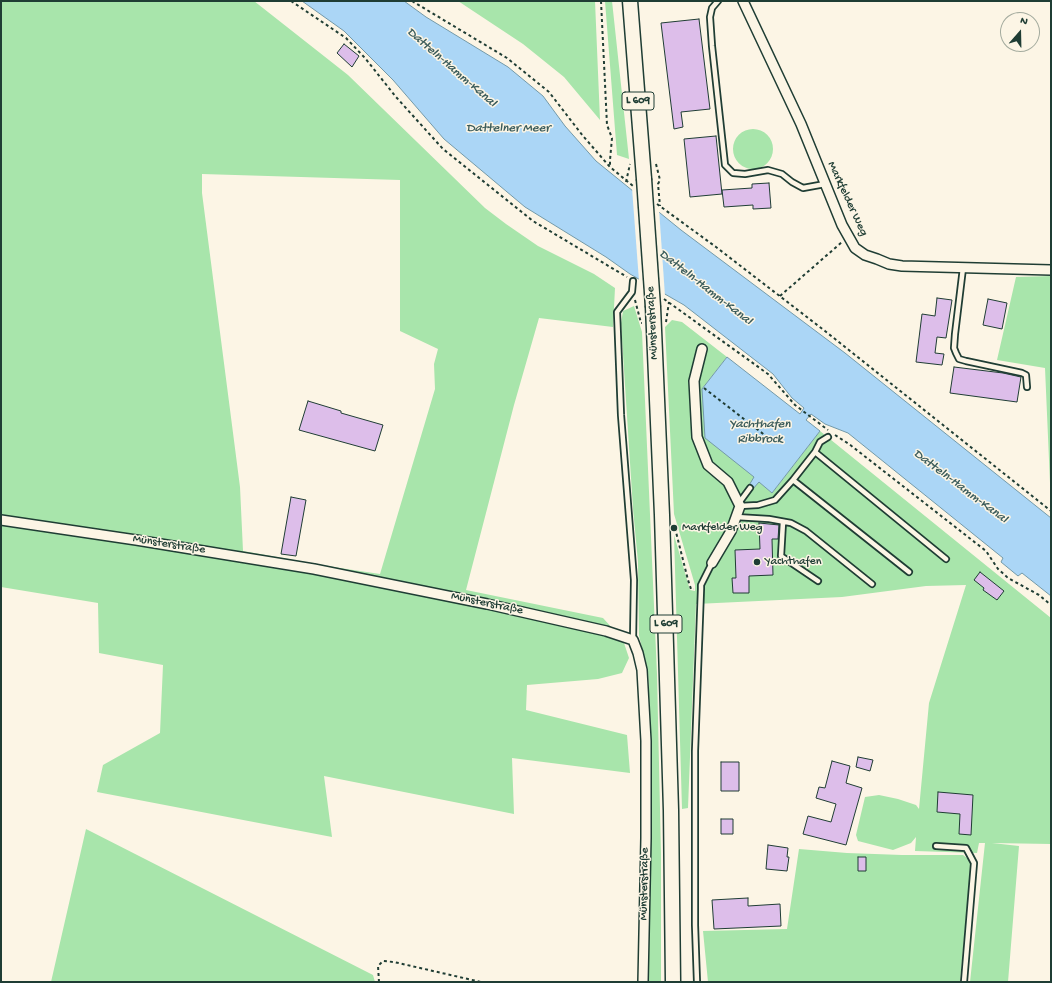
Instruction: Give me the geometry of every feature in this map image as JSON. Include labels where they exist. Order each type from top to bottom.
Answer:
[{"type":"main road","name":"Münsterstraße","points":[[630,1],[653,307],[663,524],[671,810],[673,982]]},
{"type":"street","name":"Markfelder Weg","points":[[743,1],[801,124],[842,225],[856,248],[865,254],[889,264],[902,266],[1051,270]]},
{"type":"street","points":[[702,349],[694,380],[697,437],[708,465],[728,482],[739,505],[731,531],[712,563]]},
{"type":"street","name":"Münsterstraße","points":[[1,520],[314,569],[487,604],[606,631],[633,640],[642,670],[646,741],[646,853],[642,982]]},
{"type":"lane","points":[[718,1],[712,8],[710,17],[725,165],[733,172],[745,174],[768,170],[782,174],[803,188],[825,184]]},
{"type":"lane","points":[[963,268],[954,348],[959,359],[1022,373],[1026,375],[1026,387]]},
{"type":"lane","points":[[633,281],[632,292],[617,312],[621,415],[634,580],[633,640]]},
{"type":"lane","points":[[739,505],[758,505],[775,500],[815,452],[820,442],[828,437]]},
{"type":"lane","points":[[815,452],[946,560]]},
{"type":"lane","points":[[793,480],[908,572]]},
{"type":"lane","points":[[739,505],[750,488]]},
{"type":"lane","points":[[736,517],[791,523],[806,531],[872,584]]},
{"type":"lane","points":[[783,522],[781,556],[818,580]]},
{"type":"lane","points":[[697,982],[695,925],[695,751],[701,585],[712,563]]},
{"type":"lane","points":[[936,846],[966,848],[974,863],[964,982]]},
{"type":"path","points":[[291,1],[346,38],[443,148],[533,221],[633,281]]},
{"type":"path","points":[[412,1],[507,58],[549,92],[583,136],[610,167],[626,182],[631,163]]},
{"type":"path","points":[[601,1],[607,125],[612,138],[610,167]]},
{"type":"path","points":[[655,164],[660,180],[658,184],[660,206],[780,296],[1051,511]]},
{"type":"path","points":[[780,296],[849,236]]},
{"type":"path","points":[[666,324],[669,302]]},
{"type":"path","points":[[674,305],[768,374],[782,391],[802,410],[849,444],[986,551],[998,570],[1008,578],[1039,595],[1051,605]]},
{"type":"path","points":[[637,306],[641,323]]},
{"type":"path","points":[[703,388],[771,440]]},
{"type":"path","points":[[663,524],[674,524],[691,589],[701,589]]},
{"type":"path","points":[[379,982],[378,966],[383,961],[394,962],[480,982]]},
{"type":"green space","points":[[1,1],[254,1],[348,75],[485,208],[538,246],[594,274],[615,288],[613,327],[539,318],[514,405],[466,590],[603,618],[623,640],[629,658],[622,673],[598,679],[527,685],[526,710],[627,735],[630,773],[512,758],[514,814],[324,776],[332,837],[97,792],[103,765],[160,733],[163,665],[99,653],[98,603],[1,587]],"holes":[[[202,174],[400,180],[400,331],[438,349],[434,364],[435,389],[380,574],[243,551],[240,487],[202,193]]]},
{"type":"green space","points":[[458,1],[595,1],[600,120],[564,77],[523,44]]},
{"type":"green space","points":[[605,1],[612,1],[629,159],[617,155]]},
{"type":"green space","points":[[757,129],[764,132],[770,138],[773,149],[772,157],[764,166],[757,169],[749,169],[742,166],[734,157],[733,145],[736,138],[745,130]]},
{"type":"green space","points":[[1051,276],[1051,506],[1045,368],[997,360],[1016,277]]},
{"type":"green space","points":[[634,306],[642,332],[657,674],[661,854],[661,982],[648,982],[651,838],[651,741],[648,671],[639,636],[638,562],[633,509],[621,323],[623,311]]},
{"type":"green space","points":[[672,320],[682,322],[727,357],[702,389],[755,478],[748,487],[759,481],[772,493],[820,431],[1051,618],[1051,844],[992,843],[1019,846],[1008,982],[970,982],[985,843],[979,843],[977,853],[915,851],[916,837],[911,843],[893,850],[858,841],[856,835],[865,797],[879,795],[898,799],[916,805],[919,809],[929,703],[966,585],[926,586],[842,597],[696,604],[688,808],[682,809],[674,535],[690,590],[695,591],[695,585],[674,514],[665,327]]},
{"type":"green space","points":[[86,829],[373,975],[375,982],[51,982]]},
{"type":"green space","points":[[799,849],[847,853],[963,855],[971,861],[960,982],[708,982],[703,931],[787,929]]},
{"type":"water","name":"Dattelner Meer","points":[[302,1],[404,1],[426,17],[508,67],[543,96],[565,126],[596,161],[681,230],[845,353],[1051,518],[1051,596],[1022,573],[1018,576],[1001,562],[1003,558],[848,433],[825,424],[811,414],[806,420],[820,431],[772,493],[759,482],[752,490],[748,487],[754,477],[705,438],[702,389],[727,357],[800,414],[804,408],[792,398],[773,374],[684,305],[630,274],[606,257],[525,207],[444,139],[393,80],[344,31]]},
{"type":"pier","points":[[632,188],[659,209],[665,296],[639,281]]},
{"type":"building","points":[[699,19],[710,109],[681,112],[683,127],[674,129],[661,23]]},
{"type":"building","points":[[344,44],[359,56],[352,67],[337,53]]},
{"type":"building","points":[[716,136],[722,194],[690,197],[684,139]]},
{"type":"building","points":[[769,183],[771,208],[753,209],[753,205],[724,207],[722,190],[752,188],[752,184]]},
{"type":"building","points":[[937,298],[952,300],[946,338],[937,337],[935,353],[944,354],[942,365],[916,362],[922,314],[935,316]]},
{"type":"building","points":[[988,299],[1007,303],[1002,329],[983,325]]},
{"type":"building","points":[[954,367],[1003,373],[1021,377],[1017,402],[950,393]]},
{"type":"building","points":[[308,401],[341,411],[341,413],[383,425],[375,451],[299,430]]},
{"type":"building","points":[[291,497],[306,500],[296,556],[281,554]]},
{"type":"building","points":[[759,523],[779,525],[778,539],[772,539],[773,575],[749,576],[749,593],[733,593],[732,578],[736,578],[735,550],[760,549]]},
{"type":"building","points":[[980,572],[1004,591],[997,600],[983,590],[984,588],[974,580]]},
{"type":"building","points":[[858,757],[873,760],[870,771],[856,767]]},
{"type":"building","points":[[832,761],[850,766],[846,783],[862,788],[846,845],[803,834],[808,816],[831,822],[836,804],[816,798],[819,787],[825,788]]},
{"type":"building","points":[[721,762],[739,762],[739,791],[721,791]]},
{"type":"building","points":[[938,792],[973,795],[971,835],[959,834],[960,814],[937,812]]},
{"type":"building","points":[[721,819],[733,819],[733,834],[721,834]]},
{"type":"building","points":[[768,845],[788,848],[787,857],[789,857],[787,871],[766,869]]},
{"type":"building","points":[[858,857],[866,857],[866,871],[858,871]]},
{"type":"building","points":[[748,898],[748,906],[780,904],[781,926],[714,929],[712,900]]},
{"type":"place","name":"Markfelder Weg","points":[[674,528]]},
{"type":"place","name":"Yachthafen","points":[[757,562]]},
{"type":"water label","name":"Datteln-Hamm-Kanal","points":[[451,68]]},
{"type":"water label","name":"Datteln-Hamm-Kanal","points":[[705,288]]},
{"type":"water label","name":"Yachthafen Ribbrock","points":[[760,432]]},
{"type":"water label","name":"Datteln-Hamm-Kanal","points":[[960,487]]}]
